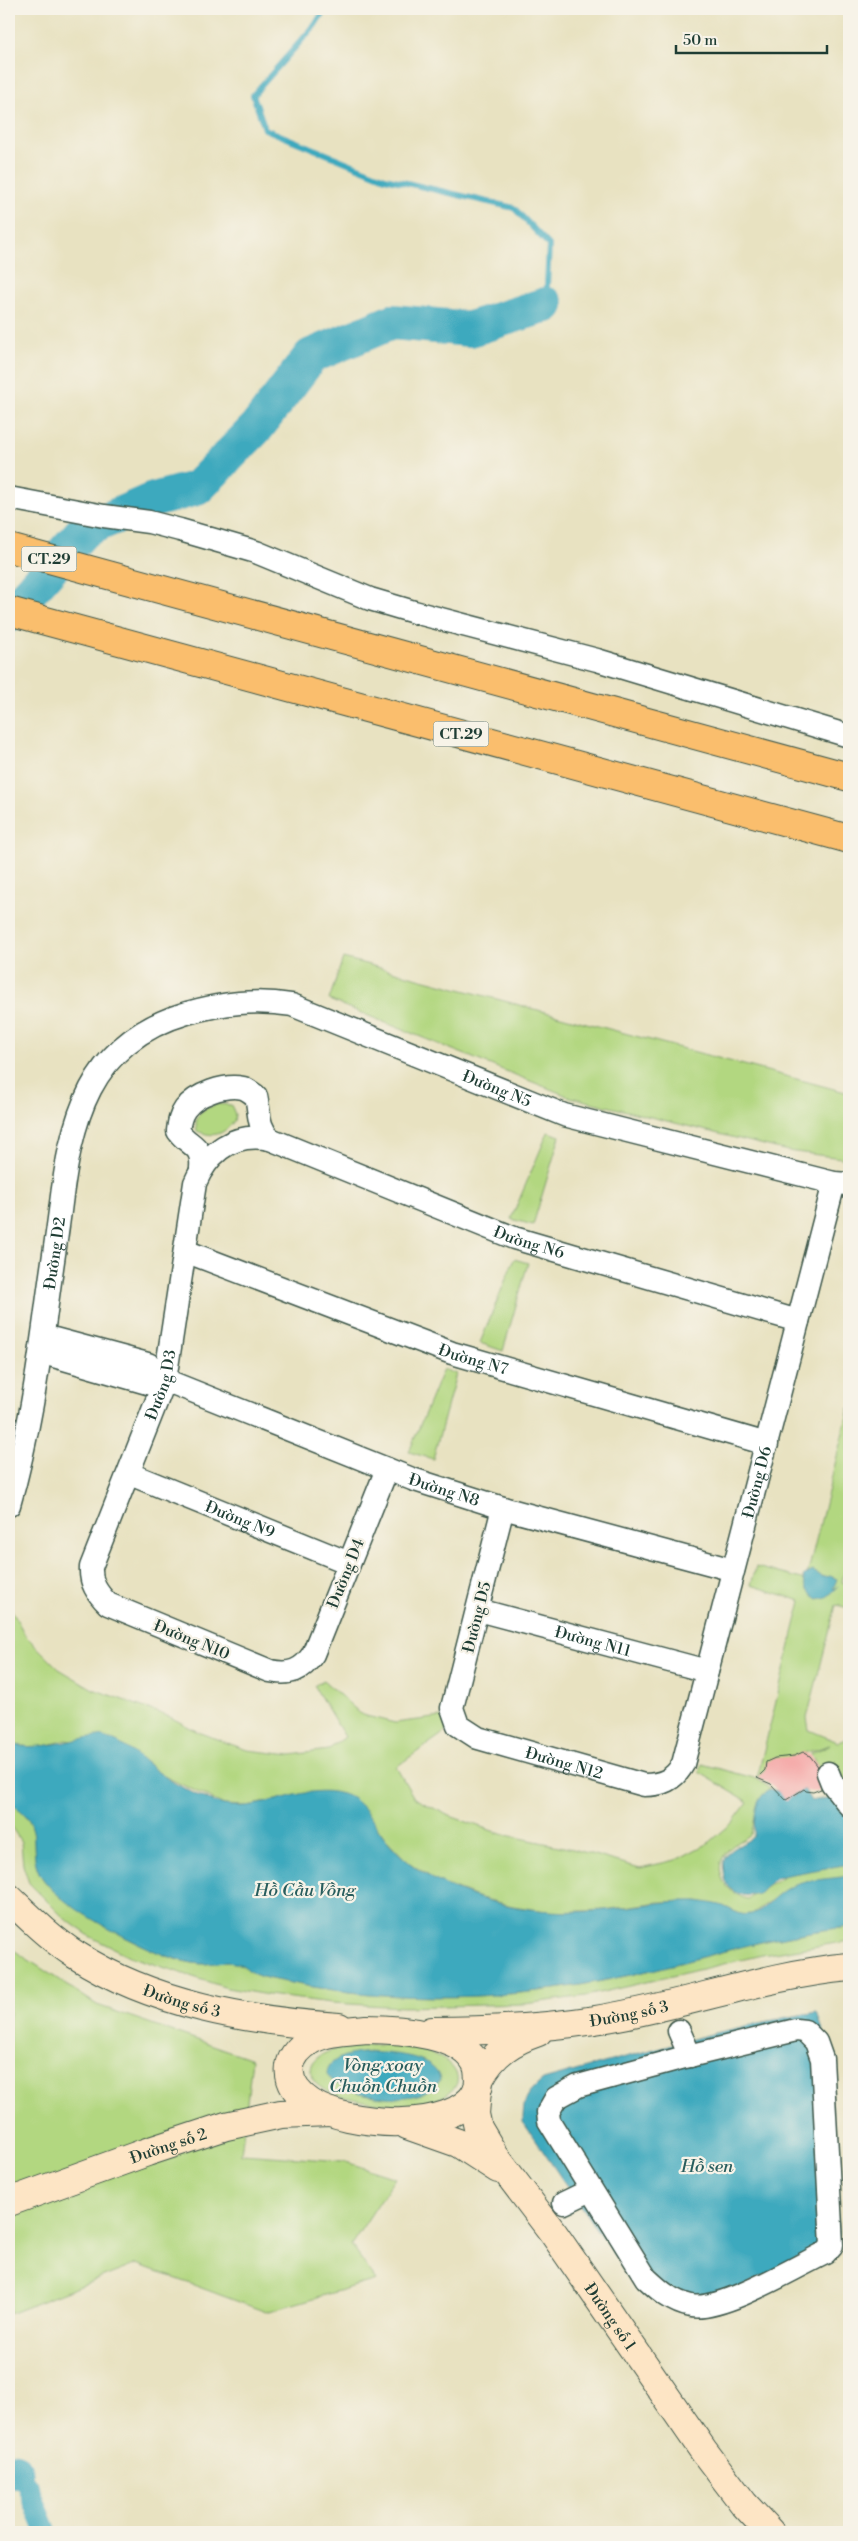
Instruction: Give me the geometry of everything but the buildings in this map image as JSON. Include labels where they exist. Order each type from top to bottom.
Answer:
[{"type":"highway","name":"CT.29","points":[[9,548],[849,777]]},
{"type":"highway","name":"CT.29","points":[[9,611],[849,839]]},
{"type":"street","points":[[9,498],[38,505],[149,522],[237,546],[370,598],[414,612],[597,660],[849,736]]},
{"type":"street","name":"Đường N5","points":[[150,1028],[180,1015],[213,1006],[270,1001],[292,1005],[564,1115],[842,1183]]},
{"type":"street","name":"Đường D2","points":[[9,1505],[27,1431],[42,1345],[64,1172],[80,1110],[90,1087],[106,1064],[128,1043],[150,1028]]},
{"type":"street","points":[[201,1168],[202,1157],[198,1148],[184,1139],[178,1131],[180,1117],[186,1107],[212,1092],[228,1086],[244,1088],[256,1096],[262,1132],[270,1139]]},
{"type":"street","name":"Đường N6","points":[[201,1168],[217,1150],[237,1140],[250,1137],[270,1139],[514,1238],[798,1321]]},
{"type":"street","name":"Đường D3","points":[[96,1590],[90,1579],[91,1567],[130,1474],[165,1380],[191,1201],[201,1168]]},
{"type":"street","name":"Đường D6","points":[[672,1778],[683,1764],[798,1321],[842,1183]]},
{"type":"street","name":"Đường N7","points":[[185,1251],[452,1353],[767,1444]]},
{"type":"street","name":"Đường N8","points":[[42,1345],[48,1340],[55,1339],[148,1364],[160,1371],[165,1380],[412,1479],[503,1508],[733,1570]]},
{"type":"street","name":"Đường D4","points":[[296,1671],[307,1664],[313,1654],[387,1469]]},
{"type":"street","name":"Đường N9","points":[[130,1474],[349,1563]]},
{"type":"street","name":"Đường D5","points":[[458,1725],[452,1708],[503,1508]]},
{"type":"street","name":"Đường N10","points":[[96,1590],[108,1604],[270,1671],[283,1673],[296,1671]]},
{"type":"street","name":"Đường N11","points":[[478,1610],[707,1671]]},
{"type":"street","name":"Đường N12","points":[[458,1725],[478,1738],[644,1785],[660,1785],[672,1778]]},
{"type":"street","points":[[828,1773],[832,1783],[849,1804]]},
{"type":"street","name":"Đường số 3","points":[[9,1898],[55,1940],[95,1966],[160,1994],[213,2009],[269,2021],[393,2030],[482,2029],[596,2020],[745,1985],[826,1969],[849,1967]]},
{"type":"street","points":[[213,2009],[251,2023],[272,2036],[284,2050],[290,2068],[292,2084],[299,2094],[313,2104],[331,2112],[393,2121],[458,2143],[492,2164],[512,2180]]},
{"type":"street","points":[[393,2121],[438,2118],[458,2111],[470,2102],[494,2056],[520,2038],[539,2031],[596,2020]]},
{"type":"street","points":[[290,2068],[291,2060],[298,2050],[311,2040],[343,2031],[393,2030],[438,2038],[457,2046],[476,2064],[479,2084]]},
{"type":"street","points":[[796,2030],[805,2031],[816,2042],[822,2059],[832,2245],[825,2253],[726,2302],[693,2307],[664,2295],[646,2278],[591,2190],[549,2121],[548,2112],[556,2098],[578,2086],[796,2030]]},
{"type":"street","points":[[679,2031],[690,2056]]},
{"type":"street","name":"Đường số 1","points":[[479,2084],[475,2114],[478,2128],[512,2180],[554,2234],[640,2362],[744,2504],[770,2532]]},
{"type":"street","name":"Đường số 2","points":[[9,2202],[147,2152],[226,2126],[281,2114],[331,2112]]},
{"type":"street","points":[[564,2203],[591,2190]]},
{"type":"green space","points":[[343,958],[849,1093],[849,1159],[788,1151],[570,1097],[329,1000]]},
{"type":"green space","points":[[218,1104],[231,1105],[235,1114],[234,1121],[218,1134],[213,1135],[197,1131],[196,1120],[200,1113]]},
{"type":"green space","points":[[548,1132],[560,1136],[533,1225],[511,1219]]},
{"type":"green space","points":[[514,1259],[528,1263],[503,1351],[480,1343]]},
{"type":"green space","points":[[443,1369],[456,1374],[433,1459],[409,1452]]},
{"type":"green space","points":[[849,1408],[849,1552],[842,1582],[849,1584],[849,1608],[836,1605],[807,1718],[809,1730],[838,1742],[849,1738],[849,1773],[844,1789],[827,1789],[811,1753],[830,1745],[795,1756],[795,1763],[775,1758],[757,1778],[801,1601],[751,1585],[756,1567],[806,1580]]},
{"type":"green space","points":[[9,1605],[25,1635],[59,1669],[93,1689],[170,1717],[200,1733],[247,1750],[291,1755],[328,1750],[345,1737],[314,1686],[323,1680],[362,1715],[395,1723],[442,1717],[448,1730],[396,1767],[414,1798],[447,1815],[501,1834],[573,1849],[640,1868],[676,1860],[710,1842],[732,1823],[748,1802],[699,1772],[702,1764],[754,1778],[771,1788],[759,1803],[751,1834],[728,1850],[720,1865],[723,1880],[733,1892],[748,1899],[786,1874],[849,1862],[849,1876],[788,1888],[752,1914],[743,1915],[722,1906],[698,1901],[659,1902],[604,1910],[553,1912],[513,1906],[477,1897],[438,1882],[407,1861],[385,1838],[366,1811],[308,1793],[248,1806],[224,1805],[162,1775],[129,1750],[66,1740],[38,1748],[16,1745],[9,1740]]},
{"type":"green space","points":[[9,1803],[21,1811],[29,1820],[33,1829],[37,1869],[43,1879],[71,1905],[96,1921],[139,1944],[175,1959],[202,1964],[234,1963],[245,1967],[261,1977],[327,1989],[411,1996],[496,1995],[580,1985],[621,1977],[763,1942],[820,1931],[849,1927],[849,1941],[762,1955],[586,1996],[524,2004],[403,2007],[331,2003],[268,1995],[227,1988],[129,1956],[91,1937],[65,1919],[29,1883],[23,1865],[21,1842],[9,1823]]},
{"type":"green space","points":[[9,1947],[97,2005],[252,2059],[241,2154],[343,2161],[395,2178],[351,2245],[376,2280],[266,2312],[137,2264],[9,2314]]},
{"type":"green space","points":[[383,2045],[424,2051],[443,2059],[451,2065],[457,2075],[454,2088],[442,2097],[429,2102],[399,2105],[383,2104],[341,2096],[327,2091],[318,2085],[312,2077],[313,2063],[319,2056],[340,2048]],"holes":[[[369,2052],[411,2057],[428,2091],[403,2096],[378,2096],[353,2090],[330,2078],[342,2057]]]},
{"type":"water","points":[[813,1571],[823,1577],[830,1576],[837,1579],[833,1589],[838,1587],[827,1597],[818,1599],[808,1589],[803,1576]]},
{"type":"water","name":"Hồ Cầu Vồng","points":[[98,1736],[124,1746],[183,1788],[224,1805],[254,1805],[313,1792],[328,1791],[343,1794],[356,1801],[362,1807],[391,1845],[417,1868],[439,1882],[478,1898],[520,1908],[563,1912],[584,1912],[696,1901],[720,1905],[747,1915],[761,1910],[783,1891],[795,1885],[849,1876],[849,1927],[763,1942],[649,1971],[580,1985],[496,1995],[453,1997],[369,1994],[327,1989],[261,1977],[234,1963],[202,1964],[175,1959],[120,1935],[83,1914],[60,1897],[43,1879],[37,1869],[33,1829],[29,1820],[21,1811],[9,1803],[9,1743],[28,1747]]},
{"type":"water","points":[[770,1789],[794,1796],[804,1789],[811,1801],[837,1796],[849,1811],[849,1864],[776,1877],[759,1894],[740,1894],[727,1884],[724,1859],[732,1850],[754,1836],[755,1816],[760,1798]]},
{"type":"water","name":"Hồ sen","points":[[817,2012],[827,2043],[838,2237],[692,2313],[644,2294],[616,2258],[523,2122],[525,2103],[529,2094],[543,2080],[645,2051],[748,2025]]},
{"type":"water","name":"Vòng xoay Chuồn Chuồn","points":[[362,2053],[395,2054],[419,2059],[430,2064],[437,2071],[440,2080],[432,2089],[419,2095],[385,2097],[350,2090],[336,2083],[327,2075],[330,2065],[334,2061],[345,2056]]},
{"type":"waterway","points":[[325,9],[315,25],[253,95],[265,129],[385,178],[514,208],[549,245],[546,305]]},
{"type":"waterway","points":[[9,615],[84,530],[153,500],[197,488],[257,427],[311,356],[392,322],[470,329],[546,305]]},
{"type":"waterway","points":[[9,2470],[15,2471]]},
{"type":"waterway","points":[[15,2471],[27,2485],[46,2532]]}]
